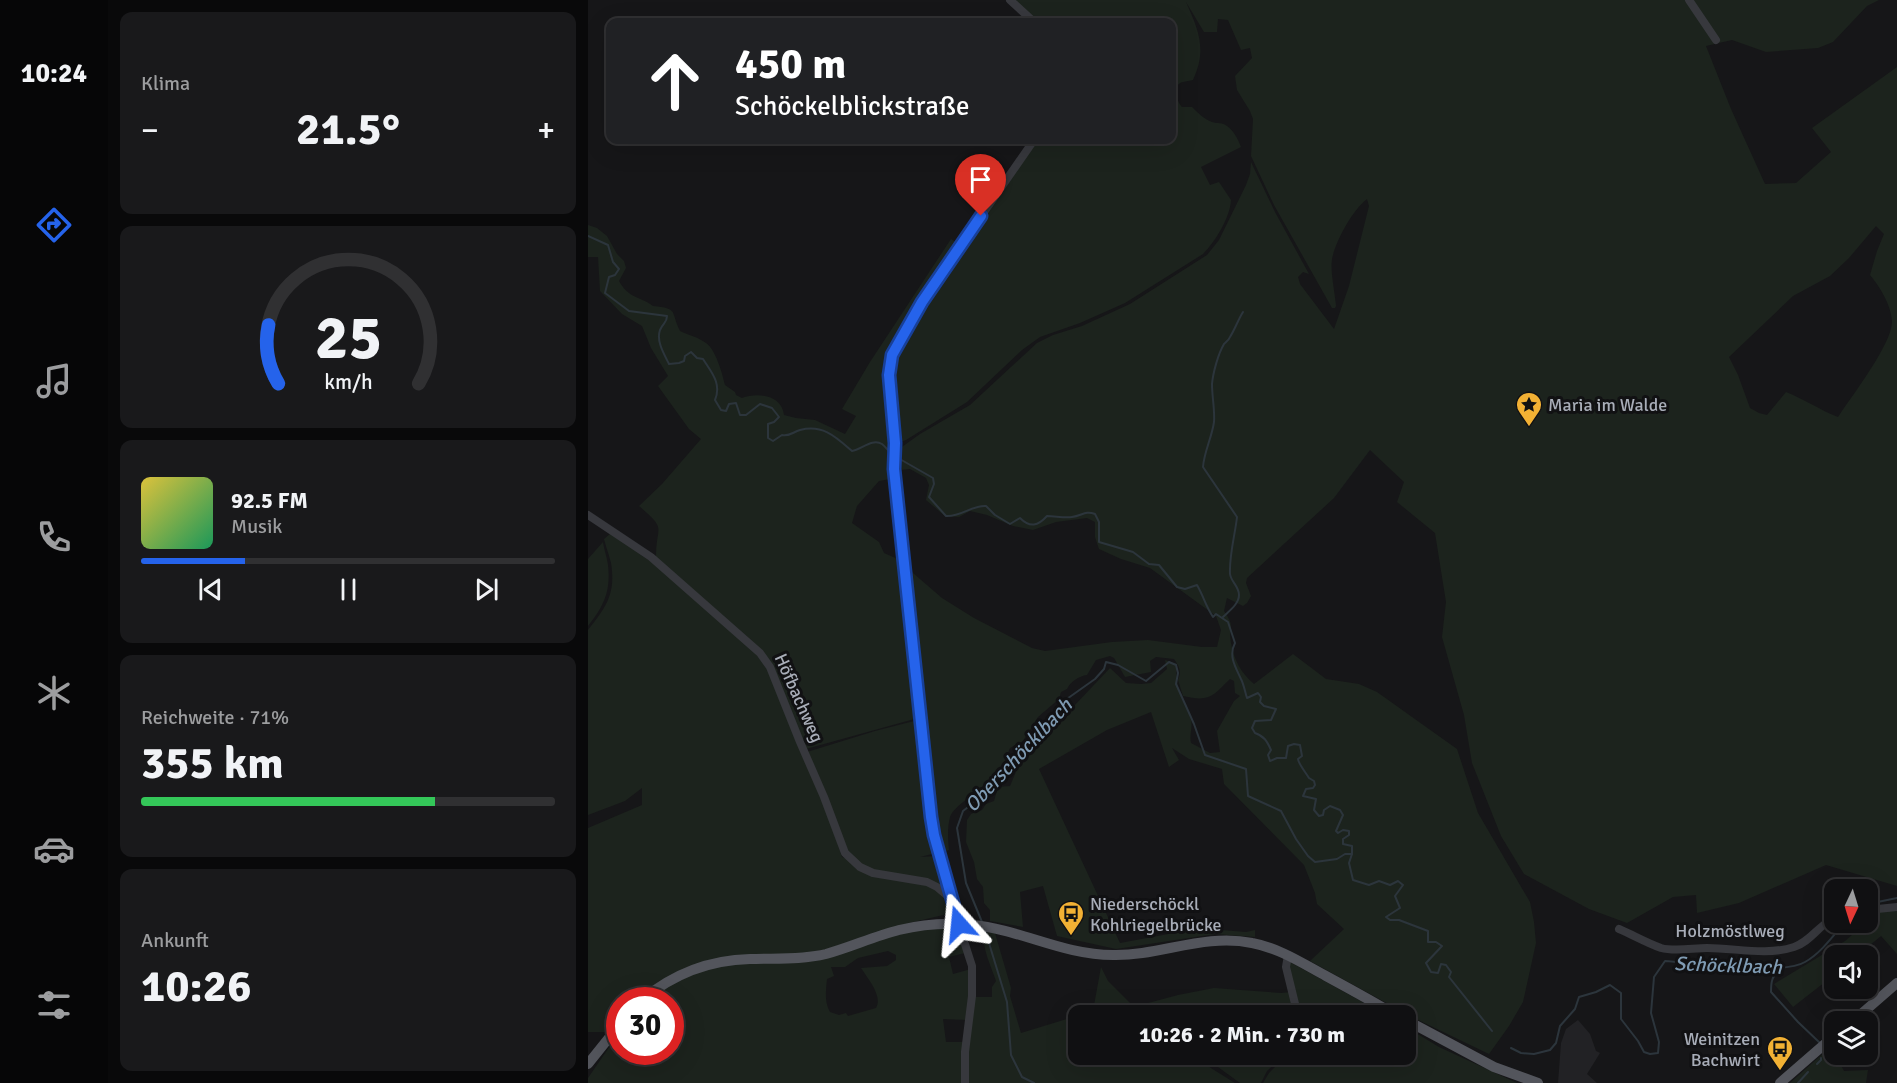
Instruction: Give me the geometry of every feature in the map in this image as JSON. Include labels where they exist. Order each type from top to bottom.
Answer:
[{"type":"main road","points":[[661,987],[680,974],[714,963],[825,954],[899,930],[927,924],[959,924],[995,928],[1067,950],[1089,954],[1130,954],[1222,940],[1250,942],[1288,955],[1377,1005]]},
{"type":"main road","points":[[1864,1011],[1897,983]]},
{"type":"main road","points":[[1416,1025],[1494,1067],[1538,1083]]},
{"type":"main road","points":[[588,1064],[606,1042]]},
{"type":"main road","points":[[1780,1083],[1824,1045]]},
{"type":"street","points":[[1010,0],[1030,18]]},
{"type":"street","points":[[1689,0],[1716,40]]},
{"type":"street","points":[[965,1083],[965,1052],[973,975],[969,952],[950,898],[931,817],[894,469],[889,375],[894,351],[932,287],[1031,144]]},
{"type":"street","name":"Höfbachweg","points":[[588,514],[651,557],[760,653],[770,667],[846,853],[855,863],[873,873],[927,882],[950,898]]},
{"type":"street","points":[[1878,909],[1897,907]]},
{"type":"street","name":"Holzmöstlweg","points":[[1619,929],[1661,948],[1765,951],[1795,947],[1813,935],[1824,923]]},
{"type":"street","points":[[1288,955],[1286,967],[1295,1005]]},
{"type":"shaded area","points":[[1014,0],[1879,0],[1867,6],[1833,42],[1818,48],[1766,52],[1732,40],[1706,46],[1765,184],[1796,183],[1831,152],[1812,128],[1897,67],[1897,886],[1826,865],[1739,903],[1697,913],[1696,895],[1673,897],[1627,923],[1589,909],[1524,874],[1501,836],[1472,763],[1464,715],[1442,637],[1446,602],[1435,533],[1397,502],[1404,482],[1370,450],[1334,498],[1247,578],[1246,583],[1251,596],[1247,603],[1243,606],[1227,598],[1224,611],[1231,624],[1230,637],[1236,661],[1254,684],[1293,654],[1326,679],[1359,684],[1377,692],[1457,749],[1478,813],[1530,902],[1534,922],[1536,943],[1523,1002],[1489,1054],[1416,1019],[1416,1005],[1390,1005],[1310,961],[1344,929],[1317,904],[1304,865],[1224,784],[1222,769],[1189,759],[1172,748],[1179,760],[1169,767],[1151,712],[1107,730],[1039,769],[1120,943],[1206,927],[1246,932],[1255,930],[1255,937],[1215,934],[1116,949],[1057,936],[1043,886],[1020,892],[1023,927],[990,921],[990,910],[984,903],[983,887],[977,879],[974,862],[966,842],[967,820],[971,814],[982,810],[986,804],[994,801],[998,787],[1010,786],[1023,755],[1038,744],[1110,668],[1126,683],[1141,684],[1151,683],[1167,669],[1165,660],[1177,664],[1174,659],[1156,657],[1150,661],[1151,672],[1125,677],[1114,658],[1110,656],[1096,660],[1087,675],[1073,682],[1061,692],[1059,699],[1038,717],[1023,741],[1010,748],[1001,768],[952,813],[948,825],[949,850],[943,852],[937,836],[908,565],[913,573],[942,598],[974,618],[1032,648],[1045,651],[1112,642],[1148,640],[1217,647],[1221,630],[1216,616],[1150,568],[1099,549],[1095,537],[1095,522],[1087,518],[1056,522],[1033,530],[1013,526],[987,515],[970,511],[959,517],[945,516],[926,500],[929,485],[926,478],[910,469],[900,470],[899,449],[970,405],[1037,343],[1130,304],[1207,255],[1219,240],[1246,185],[1251,162],[1309,274],[1303,272],[1298,277],[1300,284],[1334,329],[1349,286],[1369,206],[1367,199],[1361,204],[1345,226],[1334,251],[1332,270],[1336,306],[1332,308],[1274,205],[1251,156],[1253,119],[1237,90],[1235,76],[1252,58],[1250,48],[1241,50],[1228,20],[1218,19],[1217,32],[1204,32],[1186,2],[1200,41],[1200,59],[1193,80],[1179,84],[1176,89],[1176,18],[1034,18]],"holes":[[[1876,226],[1884,234],[1870,275],[1890,309],[1892,321],[1886,342],[1838,417],[1786,392],[1767,415],[1750,408],[1729,357],[1793,296],[1830,276]],[[1177,664],[1178,680],[1183,696],[1205,698],[1214,694],[1230,679],[1234,681],[1235,693],[1240,696],[1234,701],[1217,731],[1220,752],[1210,753],[1191,743],[1191,720],[1178,687]]]},
{"type":"shaded area","points":[[1176,93],[1182,107],[1192,107],[1209,121],[1223,124],[1232,130],[1241,147],[1201,167],[1210,185],[1219,182],[1231,200],[1225,222],[1203,254],[1125,303],[1080,323],[1040,337],[1022,350],[967,402],[906,440],[900,442],[892,376],[894,360],[913,323],[1034,144],[1176,144]]},
{"type":"shaded area","points":[[588,225],[597,228],[607,236],[617,254],[624,261],[626,268],[619,281],[623,287],[653,306],[670,310],[680,331],[710,346],[725,385],[736,395],[742,398],[762,395],[774,399],[779,403],[784,415],[815,420],[845,434],[856,416],[842,409],[870,362],[951,239],[959,244],[890,354],[886,370],[892,443],[890,479],[879,481],[857,506],[852,523],[879,542],[884,553],[900,560],[918,718],[806,749],[772,663],[753,642],[656,557],[657,524],[639,506],[662,484],[701,439],[689,429],[658,386],[668,376],[651,348],[642,326],[622,314],[600,291],[598,257],[588,257]]},
{"type":"shaded area","points":[[610,534],[656,565],[742,638],[768,668],[830,820],[842,857],[852,860],[807,752],[918,720],[936,853],[920,857],[936,856],[952,913],[909,923],[927,928],[955,928],[965,953],[949,957],[953,974],[971,969],[968,1020],[943,1019],[946,1042],[964,1042],[964,1083],[588,1083],[588,1078],[606,1052],[606,1065],[684,1065],[684,987],[606,987],[606,1032],[588,1032],[588,828],[642,805],[642,788],[625,801],[588,815],[588,630],[605,607],[611,592],[611,563],[604,539]],"holes":[[[888,951],[896,955],[896,960],[887,966],[861,968],[878,998],[876,1008],[848,1016],[846,1013],[839,1015],[830,1012],[826,992],[827,979],[834,976],[831,967],[845,967],[858,958]]]},
{"type":"shaded area","points":[[603,542],[609,574],[607,590],[602,605],[588,626],[588,559]]},
{"type":"shaded area","points":[[1892,909],[1897,911],[1897,954],[1881,936],[1870,945],[1838,945],[1852,933],[1878,933],[1878,911]]},
{"type":"shaded area","points":[[983,932],[995,933],[1021,1033],[1068,1019],[1068,1065],[1206,1065],[1235,1083],[968,1083],[968,1052],[975,997],[992,997],[992,987],[996,981]]},
{"type":"shaded area","points":[[1824,954],[1824,983],[1793,1007],[1774,984]]},
{"type":"shaded area","points":[[1290,962],[1368,1005],[1297,1005],[1288,963]]},
{"type":"shaded area","points":[[1101,967],[1108,981],[1132,1005],[1094,1005]]},
{"type":"shaded area","points":[[1214,988],[1291,992],[1294,1005],[1141,1005]]},
{"type":"shaded area","points":[[1578,1020],[1590,1034],[1596,1051],[1600,1053],[1587,1074],[1597,1083],[1558,1083],[1561,1043],[1566,1029]]},
{"type":"shaded area","points":[[1416,1033],[1439,1047],[1517,1083],[1263,1083],[1277,1065],[1416,1065]]},
{"type":"shaded area","points":[[1824,1053],[1824,1065],[1841,1065],[1844,1071],[1868,1070],[1866,1083],[1790,1083]]},
{"type":"shaded area","points":[[1217,1065],[1273,1065],[1267,1071],[1261,1083],[1240,1083]]},
{"type":"waterway","points":[[588,236],[608,245],[613,262],[619,269],[615,275],[609,277],[605,293],[629,311],[667,316],[660,330],[659,339],[669,364],[684,361],[685,356],[691,352],[697,358],[703,359],[716,383],[715,400],[721,410],[726,411],[729,404],[736,403],[740,415],[746,415],[760,404],[772,408],[779,417],[768,424],[768,438],[773,441],[782,435],[816,429],[829,433],[852,451],[874,442],[883,445],[893,455]]},
{"type":"waterway","points":[[1223,617],[1239,598],[1238,589],[1230,574],[1237,517],[1203,467],[1214,422],[1212,384],[1215,369],[1222,348],[1230,338],[1243,312]]},
{"type":"waterway","points":[[898,458],[933,478],[934,484],[929,497],[946,516],[986,506],[1010,524],[1020,518],[1027,523],[1034,524],[1047,516],[1069,517],[1092,513],[1099,522],[1099,542],[1133,552],[1149,564],[1159,565],[1177,587],[1185,589],[1197,585],[1213,617],[1216,614],[1228,622],[1235,643],[1232,653],[1234,662],[1247,698],[1258,693],[1261,697],[1260,702],[1264,706],[1276,709],[1271,720],[1255,721],[1252,728],[1268,744],[1271,750],[1268,755],[1270,761],[1286,758],[1288,746],[1300,745],[1302,756],[1298,761],[1315,785],[1313,788],[1306,789],[1303,796],[1316,799],[1314,810],[1319,816],[1323,815],[1324,810],[1330,806],[1340,810],[1343,815],[1336,831],[1338,833],[1343,830],[1349,831],[1349,835],[1343,839],[1343,844],[1352,846],[1352,854]]},
{"type":"waterway","name":"Oberschöcklbach","points":[[982,922],[966,883],[957,828],[963,811],[986,793],[1012,757],[1041,734],[1064,701],[1095,679],[1104,669],[1106,662],[1118,665],[1146,681],[1169,662],[1176,665],[1178,673],[1176,684],[1205,755],[1246,769],[1248,796],[1281,811],[1296,839],[1315,862],[1352,854]]},
{"type":"waterway","name":"Schöcklbach","points":[[1352,854],[1349,863],[1353,880],[1369,885],[1379,881],[1390,885],[1398,881],[1403,885],[1395,896],[1400,908],[1386,917],[1428,931],[1428,942],[1436,942],[1442,946],[1426,963],[1431,972],[1438,973],[1441,964],[1446,965],[1451,972],[1449,977],[1492,1031]]},
{"type":"waterway","name":"Schöcklbach","points":[[1878,902],[1897,898]]},
{"type":"waterway","name":"Oberschöcklbach","points":[[985,930],[1007,1002],[1011,1055],[1022,1077],[1034,1083]]},
{"type":"waterway","name":"Schöcklbach","points":[[1511,1048],[1521,1053],[1534,1054],[1550,1050],[1556,1043],[1560,1026],[1575,1009],[1579,997],[1610,985],[1621,993],[1621,1019],[1644,1052],[1658,1053],[1659,1042],[1651,1013],[1654,977],[1665,961],[1759,968],[1794,966],[1816,954],[1836,933]]},
{"type":"waterway","points":[[1779,970],[1772,979],[1771,992],[1820,1043]]},
{"type":"waterway","points":[[1817,1064],[1821,1058]]},
{"type":"waterway","points":[[1798,1083],[1808,1072]]},
{"type":"place","name":"Maria im Walde","points":[[1529,428]]},
{"type":"place","name":"Niederschöckl Kohlriegelbrücke","points":[[1071,937]]},
{"type":"place","name":"Weinitzen Bachwirt","points":[[1780,1072]]},
{"type":"route","points":[[959,924],[950,898],[931,817],[894,469],[895,443],[889,375],[891,359],[898,342],[922,302],[981,216]]}]
